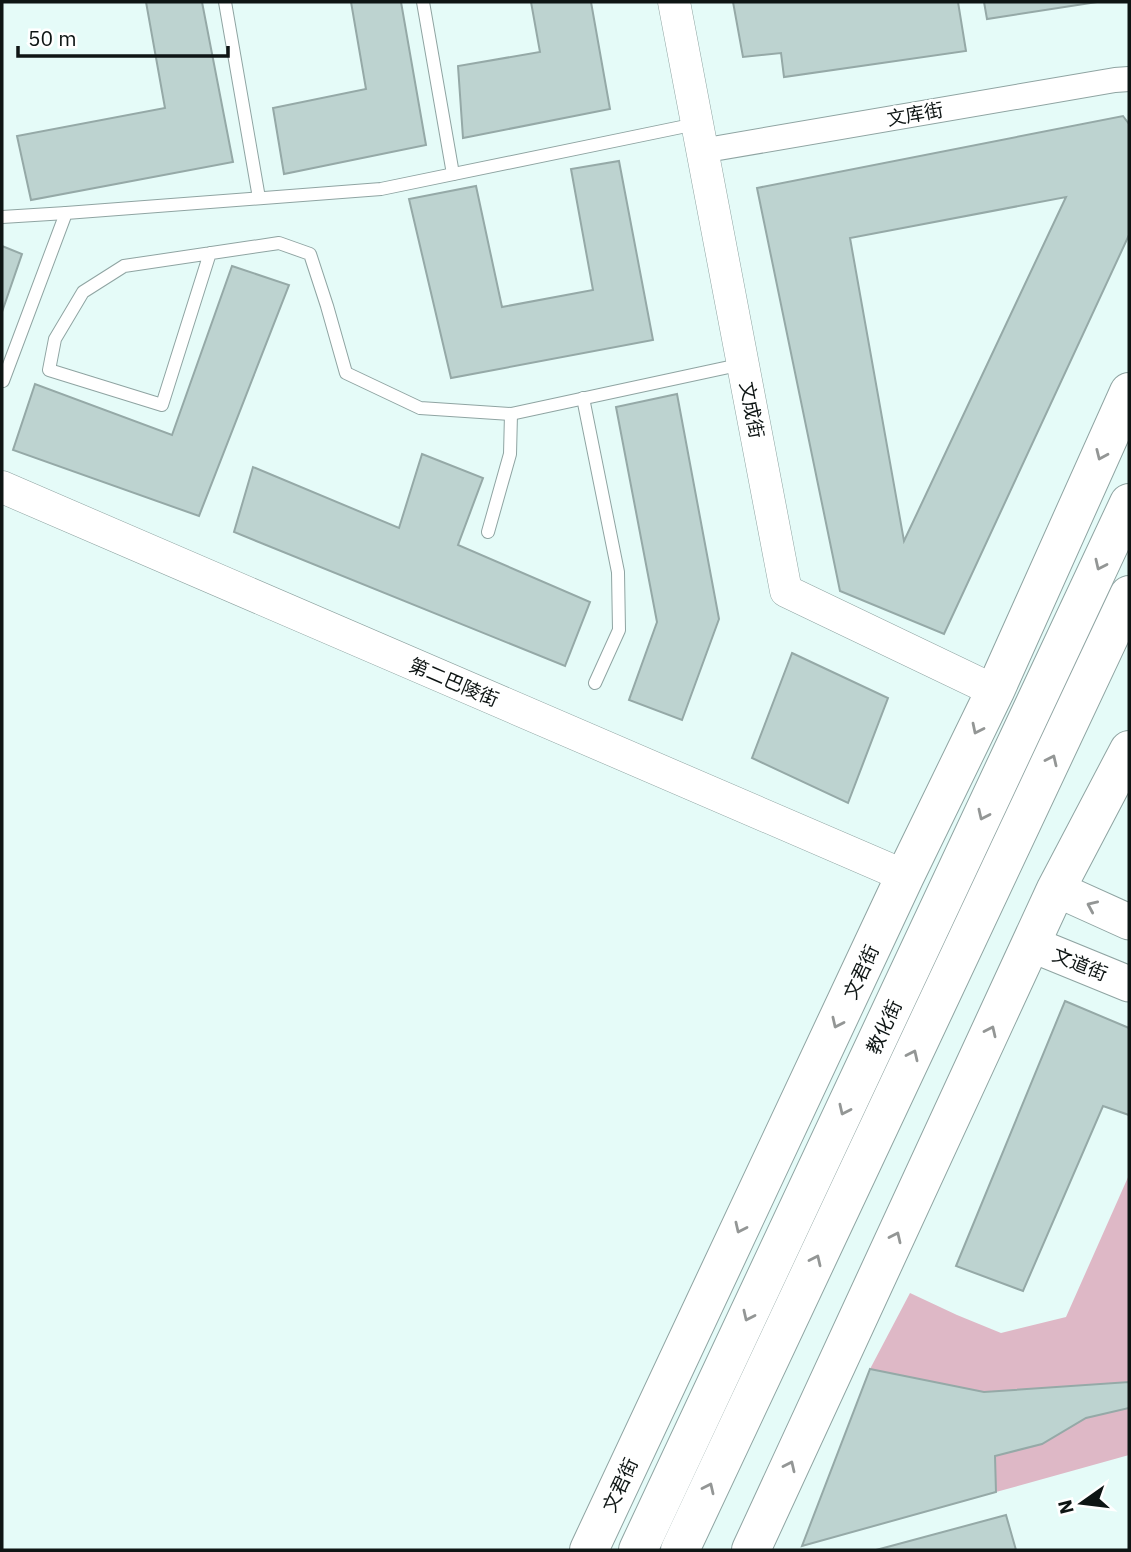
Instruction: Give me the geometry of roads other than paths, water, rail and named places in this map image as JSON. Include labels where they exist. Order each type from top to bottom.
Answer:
[{"type":"highway","name":"文君街","points":[[589,1550],[995,691],[1129,392]]},
{"type":"highway","name":"教化街","points":[[638,1550],[1129,503]]},
{"type":"highway","name":"教化街","points":[[680,1550],[1129,595]]},
{"type":"highway","points":[[751,1550],[1056,889],[1129,750]]},
{"type":"main road","points":[[1056,889],[1129,922]]},
{"type":"main road","name":"文道街","points":[[1031,944],[1129,984]]},
{"type":"street","name":"文成街","points":[[674,2],[786,591],[995,691]]},
{"type":"street","name":"文库街","points":[[698,137],[1129,79]]},
{"type":"street","name":"第二巴陵街","points":[[2,487],[905,877]]},
{"type":"lane","points":[[225,2],[259,198]]},
{"type":"lane","points":[[423,2],[453,174]]},
{"type":"lane","points":[[2,217],[381,189],[453,174],[698,137]]},
{"type":"lane","points":[[3,381],[65,213]]},
{"type":"lane","points":[[210,253],[162,405],[49,370],[55,339],[83,292],[124,266],[210,253],[279,243],[310,254],[346,373],[420,408],[511,414],[744,363]]},
{"type":"lane","points":[[583,398],[618,572],[619,630],[594,683]]},
{"type":"lane","points":[[488,532],[510,454],[511,414]]}]
